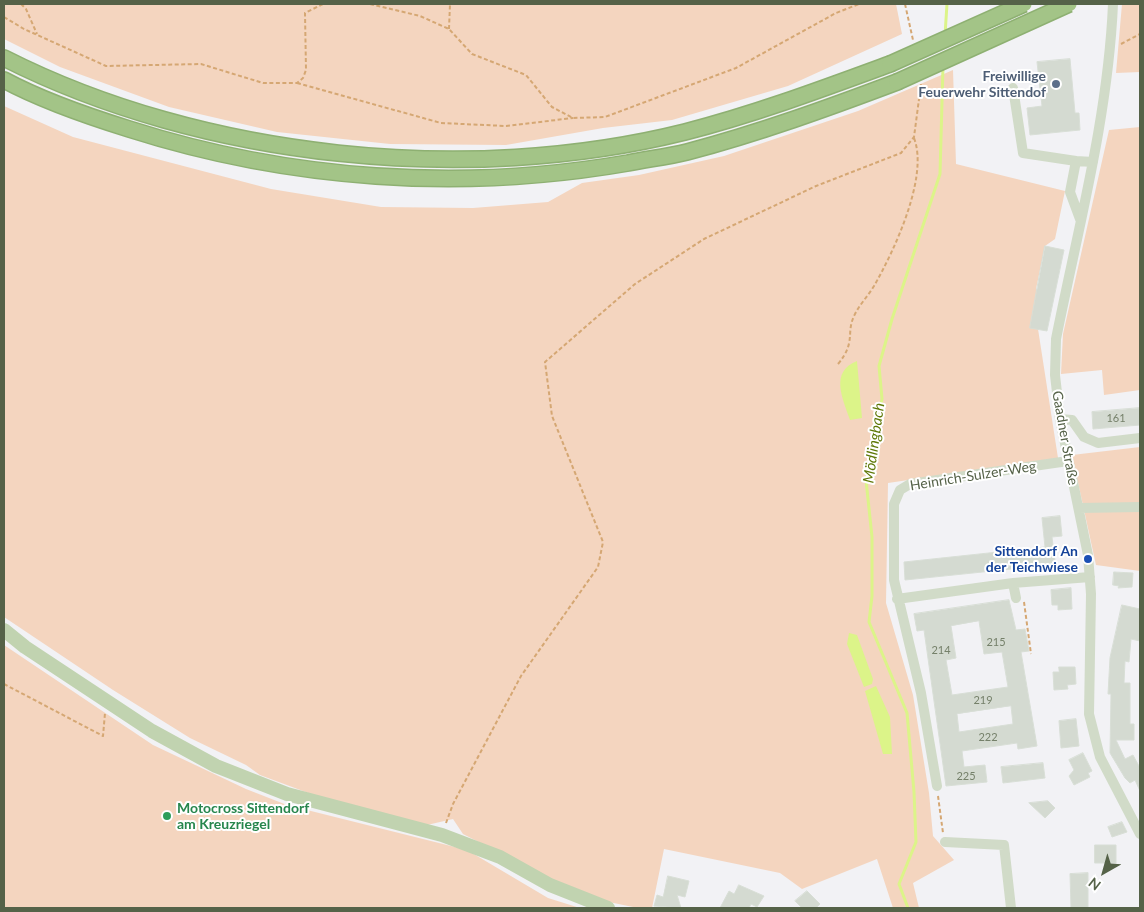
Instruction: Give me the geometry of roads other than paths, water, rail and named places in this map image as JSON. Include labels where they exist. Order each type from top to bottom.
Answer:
[{"type":"highway","points":[[4,58],[99,99],[188,126],[294,148],[393,158],[487,159],[585,150],[683,132],[784,104],[890,64],[1024,4]]},
{"type":"highway","points":[[4,80],[92,117],[182,146],[290,168],[389,178],[488,178],[585,170],[685,152],[792,122],[898,82],[1069,4]]},
{"type":"main road","points":[[4,630],[152,731],[216,766],[287,794],[442,835],[500,857],[550,884],[603,907]]},
{"type":"street","name":"Gaadner Straße","points":[[1113,4],[1111,46],[1104,108],[1056,339],[1055,375],[1060,419],[1088,555],[1090,577],[1088,714],[1100,758],[1140,834]]},
{"type":"street","points":[[1013,88],[1023,153],[1093,162]]},
{"type":"street","points":[[1076,161],[1070,192],[1081,220]]},
{"type":"street","points":[[1060,419],[1072,420],[1084,438],[1098,443],[1140,438]]},
{"type":"street","name":"Heinrich-Sulzer-Weg","points":[[937,786],[921,692],[897,600],[894,580],[894,504],[900,490],[910,484],[1068,461]]},
{"type":"street","points":[[1079,508],[1140,507]]},
{"type":"street","points":[[897,600],[1018,583],[1090,577]]},
{"type":"street","points":[[1016,598],[1018,583]]},
{"type":"street","points":[[945,842],[1004,845],[1011,908]]},
{"type":"waterway","name":"Mödlingbach","points":[[945,35],[947,4]]},
{"type":"waterway","name":"Mödlingbach","points":[[908,908],[899,884],[916,842],[907,713],[869,622],[872,596],[872,537],[866,480],[882,399],[879,366],[892,319],[940,174],[943,66]]},
{"type":"place","name":"Freiwillige Feuerwehr Sittendof","points":[[1056,84]]},
{"type":"place","name":"Sittendorf An der Teichwiese","points":[[1088,559]]},
{"type":"place","name":"Motocross Sittendorf am Kreuzriegel","points":[[167,816]]}]
